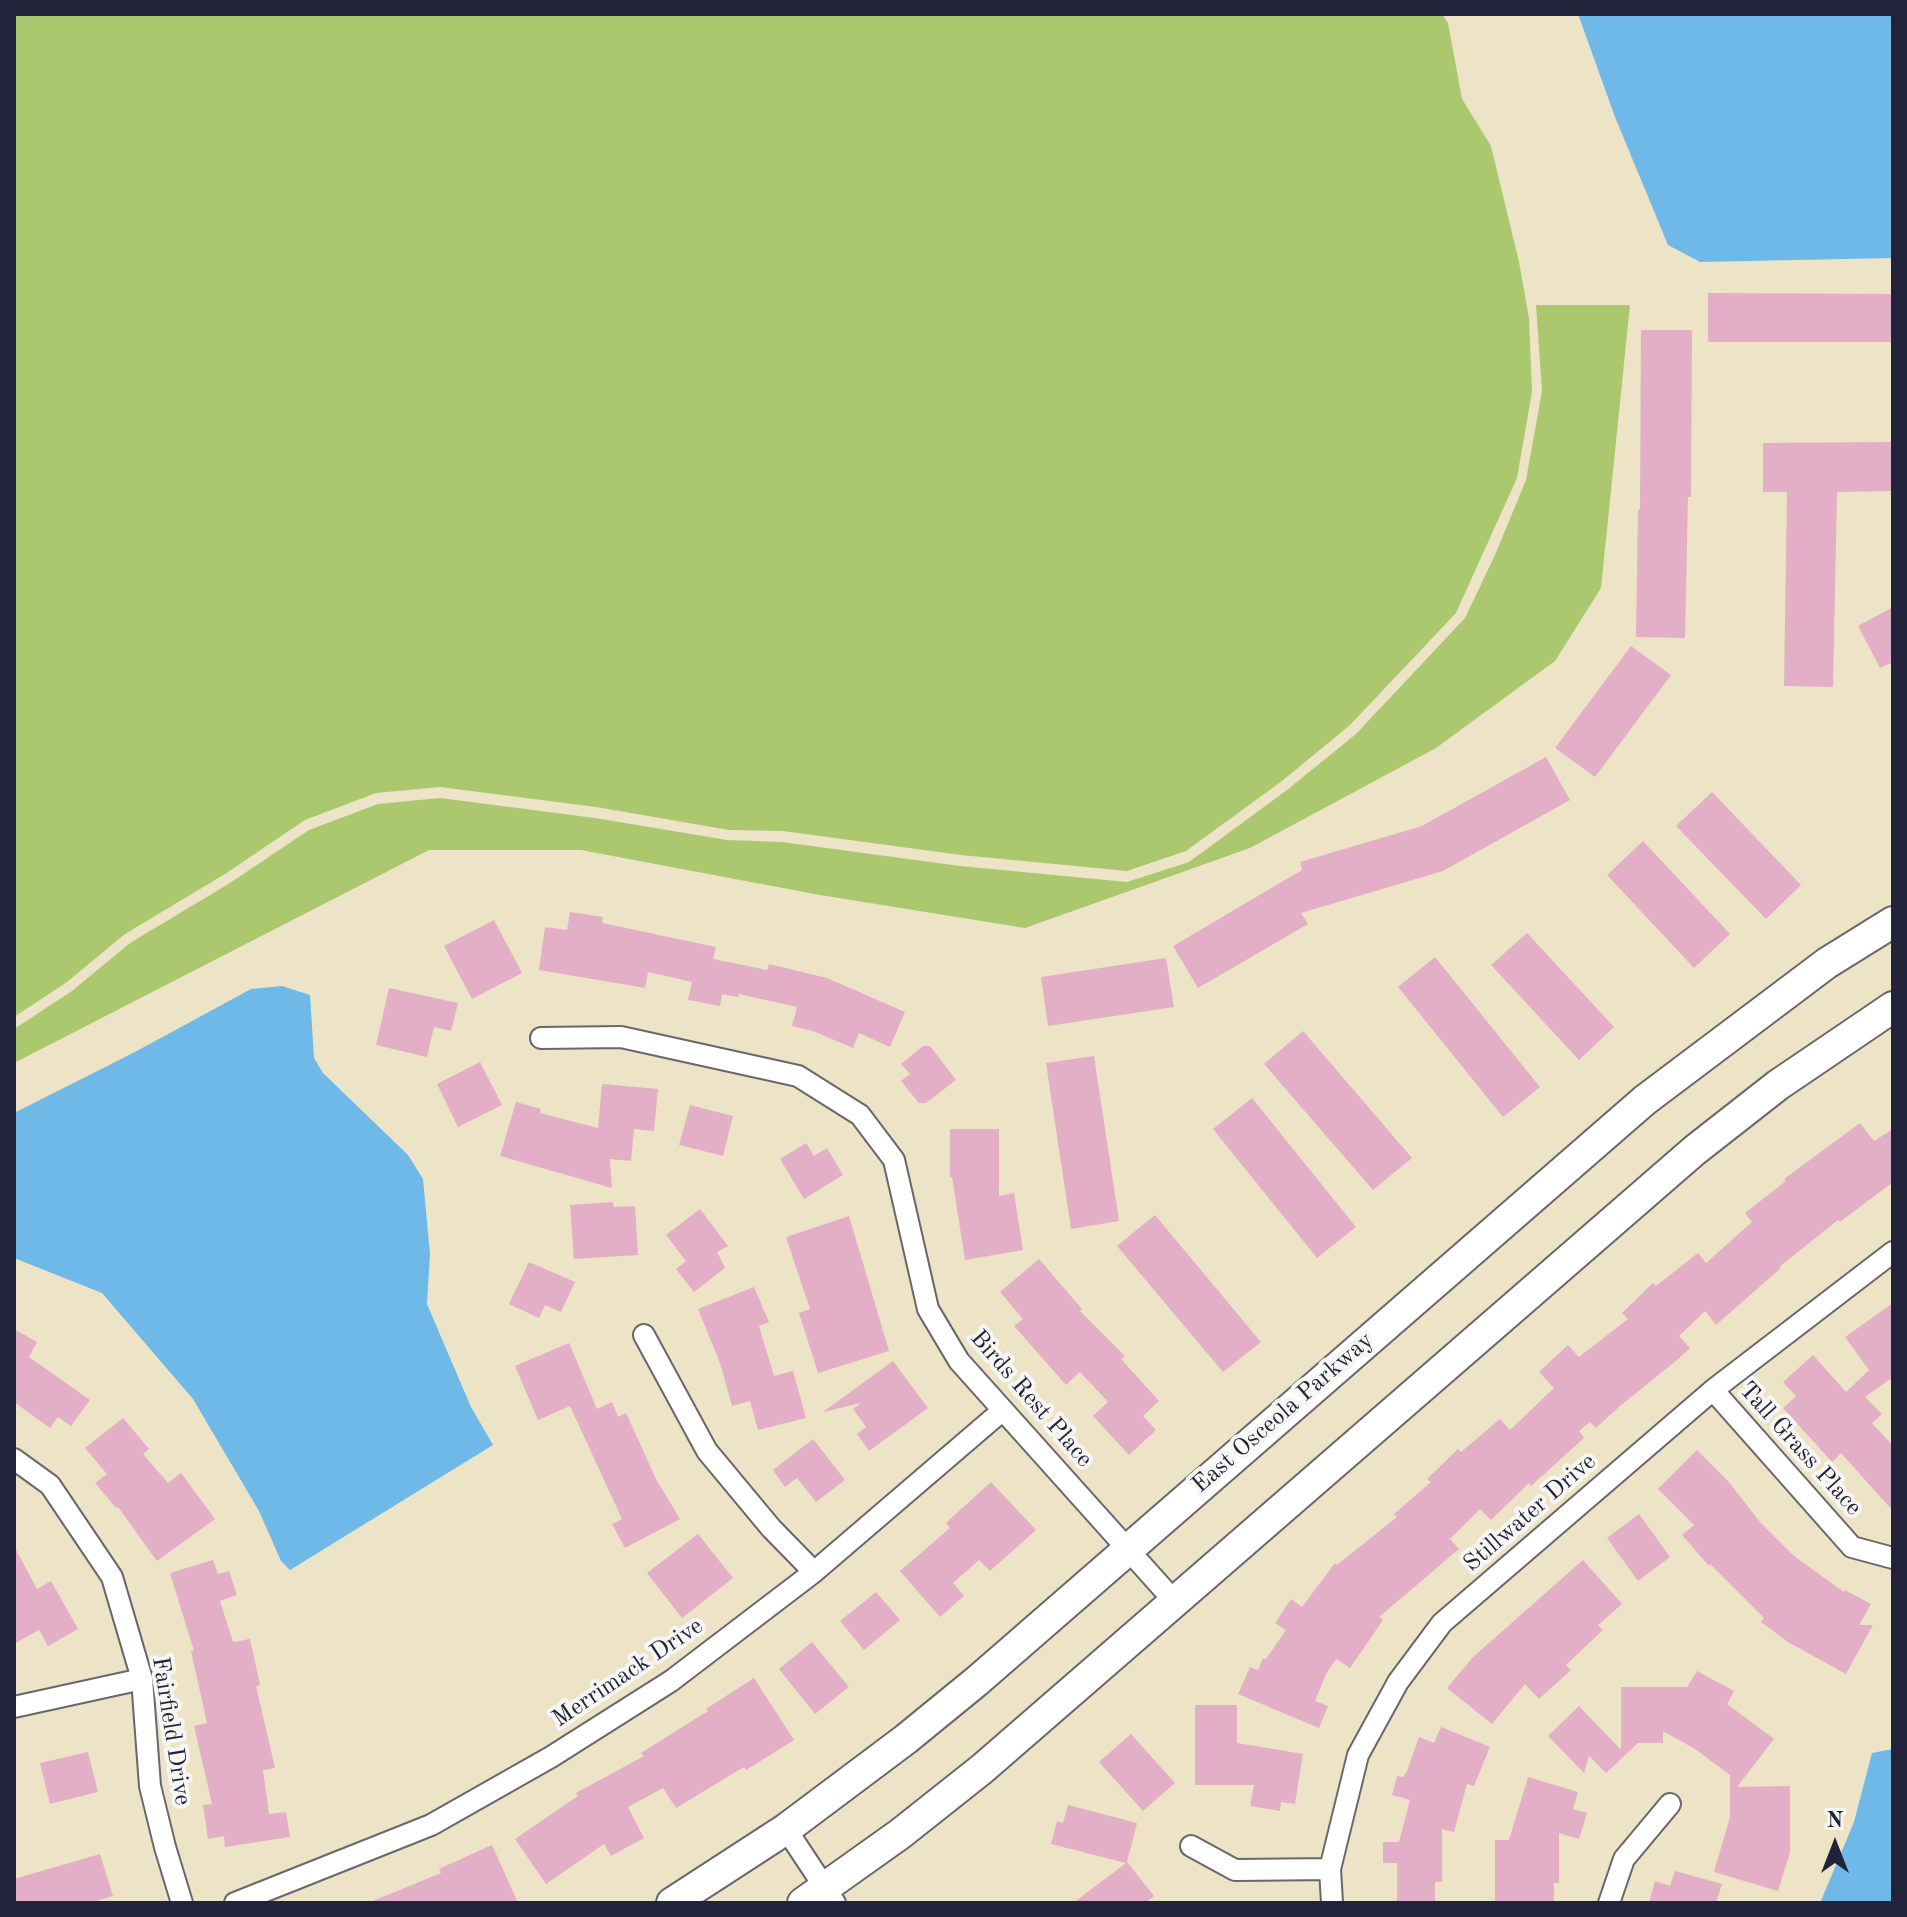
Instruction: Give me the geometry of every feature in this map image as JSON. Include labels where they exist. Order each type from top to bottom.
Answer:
[{"type":"main road","name":"East Osceola Parkway","points":[[672,1903],[786,1829],[906,1739],[1645,1100],[1827,963],[1893,922]]},
{"type":"main road","points":[[821,1898],[982,1769],[1695,1150],[1778,1085],[1893,1007]]},
{"type":"street","name":"Birds Rest Place","points":[[541,1038],[621,1037],[798,1076],[860,1115],[894,1160],[928,1309],[959,1361],[1175,1602]]},
{"type":"street","name":"Stillwater Drive","points":[[1332,1903],[1330,1869],[1358,1755],[1398,1682],[1442,1623],[1713,1390],[1893,1252]]},
{"type":"street","points":[[644,1335],[707,1451],[771,1528],[814,1572]]},
{"type":"street","name":"Tall Grass Place","points":[[1713,1390],[1852,1547],[1893,1558]]},
{"type":"street","name":"Merrimack Drive","points":[[235,1903],[431,1825],[551,1757],[671,1681],[814,1572],[1003,1410]]},
{"type":"street","name":"Fairfield Drive","points":[[14,1459],[50,1485],[112,1577],[142,1679],[150,1786],[182,1903]]},
{"type":"street","points":[[14,1707],[142,1679]]},
{"type":"street","points":[[1609,1903],[1624,1859],[1670,1804]]},
{"type":"street","points":[[786,1829],[821,1898]]},
{"type":"street","points":[[1191,1846],[1235,1870],[1330,1869]]},
{"type":"green space","points":[[14,14],[1442,14],[1448,23],[1462,99],[1491,146],[1529,318],[1532,392],[1517,478],[1456,613],[1350,725],[1282,781],[1186,851],[1127,871],[961,855],[783,831],[729,830],[596,807],[440,787],[376,793],[305,820],[225,874],[125,934],[67,982],[14,1017]]},
{"type":"green space","points":[[1536,305],[1630,305],[1601,588],[1555,661],[1436,748],[1250,848],[1025,928],[820,895],[581,850],[429,850],[14,1063],[14,1029],[72,991],[130,943],[230,883],[309,830],[378,804],[440,798],[595,818],[727,840],[782,842],[960,866],[1127,882],[1189,862],[1287,790],[1356,734],[1465,618],[1526,480],[1542,391]]},
{"type":"water","points":[[1578,14],[1893,14],[1893,258],[1700,262],[1668,245],[1615,117]]},
{"type":"water","points":[[282,986],[310,995],[314,1058],[323,1073],[408,1155],[423,1179],[430,1254],[427,1304],[471,1407],[493,1445],[290,1570],[281,1561],[259,1511],[193,1399],[102,1293],[14,1258],[14,1113],[251,989]]},
{"type":"water","points":[[1893,1749],[1893,1903],[1820,1903],[1854,1822],[1872,1753]]},
{"type":"building","points":[[1708,293],[1893,294],[1893,342],[1708,342]]},
{"type":"building","points":[[1641,330],[1692,330],[1691,497],[1688,497],[1685,638],[1636,637]]},
{"type":"building","points":[[1893,442],[1893,491],[1837,492],[1833,687],[1784,686],[1787,492],[1763,492],[1763,443]]},
{"type":"building","points":[[1893,607],[1893,662],[1880,668],[1858,626]]},
{"type":"building","points":[[1631,646],[1671,675],[1595,777],[1555,748]]},
{"type":"building","points":[[1546,757],[1570,800],[1443,871],[1301,913],[1308,924],[1198,988],[1173,946],[1302,870],[1300,862],[1422,826]]},
{"type":"building","points":[[1712,792],[1801,885],[1766,919],[1676,826]]},
{"type":"building","points":[[1643,841],[1730,934],[1694,968],[1607,875]]},
{"type":"building","points":[[570,912],[603,917],[602,923],[716,947],[713,959],[767,970],[769,964],[827,978],[905,1012],[890,1047],[859,1033],[853,1048],[813,1031],[792,1026],[797,1007],[739,994],[738,997],[722,994],[720,1006],[688,1000],[692,982],[648,972],[645,988],[539,970],[545,927],[567,930]]},
{"type":"building","points":[[494,920],[522,973],[472,999],[444,946]]},
{"type":"building","points":[[1527,933],[1614,1027],[1579,1060],[1491,965]]},
{"type":"building","points":[[1435,957],[1540,1087],[1503,1117],[1398,987]]},
{"type":"building","points":[[1166,958],[1174,1007],[1048,1026],[1041,977]]},
{"type":"building","points":[[389,988],[458,1003],[451,1031],[434,1027],[427,1057],[376,1045]]},
{"type":"building","points":[[1303,1031],[1412,1158],[1373,1190],[1264,1064]]},
{"type":"building","points":[[923,1046],[930,1046],[956,1080],[926,1103],[919,1103],[901,1081],[910,1074],[901,1064]]},
{"type":"building","points":[[1094,1056],[1119,1221],[1071,1229],[1046,1063]]},
{"type":"building","points":[[480,1062],[502,1105],[458,1127],[437,1084]]},
{"type":"building","points":[[602,1084],[658,1089],[654,1131],[634,1129],[631,1161],[610,1159],[612,1188],[500,1156],[516,1102],[541,1109],[540,1113],[598,1128]]},
{"type":"building","points":[[1252,1098],[1356,1227],[1317,1258],[1213,1129]]},
{"type":"building","points":[[690,1105],[733,1116],[723,1156],[679,1145]]},
{"type":"building","points":[[1860,1123],[1874,1141],[1893,1129],[1893,1182],[1840,1222],[1838,1220],[1779,1267],[1716,1325],[1705,1311],[1679,1336],[1690,1348],[1677,1360],[1596,1428],[1590,1422],[1579,1431],[1584,1438],[1531,1486],[1529,1483],[1491,1520],[1480,1509],[1450,1539],[1459,1549],[1379,1617],[1383,1620],[1350,1668],[1336,1659],[1315,1701],[1328,1706],[1319,1728],[1238,1694],[1250,1667],[1258,1670],[1263,1658],[1266,1659],[1286,1630],[1275,1623],[1291,1599],[1302,1607],[1335,1563],[1337,1565],[1397,1517],[1394,1514],[1431,1482],[1427,1479],[1458,1449],[1461,1452],[1500,1419],[1510,1430],[1554,1388],[1539,1372],[1568,1345],[1579,1357],[1628,1319],[1622,1313],[1653,1283],[1656,1286],[1698,1253],[1706,1263],[1752,1222],[1745,1213],[1786,1181],[1784,1179]]},
{"type":"building","points":[[950,1129],[999,1129],[999,1196],[1014,1193],[1023,1250],[965,1260],[950,1177]]},
{"type":"building","points":[[806,1143],[814,1156],[827,1148],[843,1175],[804,1199],[780,1159]]},
{"type":"building","points":[[613,1202],[614,1207],[635,1206],[638,1255],[574,1259],[570,1205]]},
{"type":"building","points":[[700,1209],[728,1246],[717,1252],[725,1268],[694,1292],[676,1269],[686,1261],[666,1235]]},
{"type":"building","points":[[1155,1215],[1261,1342],[1223,1372],[1117,1246]]},
{"type":"building","points":[[849,1216],[889,1351],[818,1373],[799,1313],[810,1309],[786,1237]]},
{"type":"building","points":[[1039,1259],[1082,1309],[1080,1311],[1125,1356],[1121,1359],[1159,1401],[1143,1416],[1156,1430],[1129,1455],[1093,1416],[1108,1402],[1080,1372],[1066,1385],[1014,1326],[1023,1319],[1000,1292]]},
{"type":"building","points":[[529,1262],[575,1282],[561,1312],[545,1305],[539,1318],[509,1304]]},
{"type":"building","points":[[754,1287],[769,1322],[759,1326],[774,1376],[793,1371],[806,1418],[758,1430],[750,1401],[732,1406],[720,1363],[698,1309]]},
{"type":"building","points":[[1893,1303],[1893,1377],[1865,1397],[1882,1414],[1872,1423],[1893,1446],[1893,1511],[1841,1453],[1832,1462],[1783,1408],[1796,1396],[1783,1382],[1813,1355],[1846,1392],[1869,1370],[1845,1337]]},
{"type":"building","points":[[14,1329],[37,1342],[29,1357],[90,1400],[71,1426],[58,1417],[50,1428],[14,1402]]},
{"type":"building","points":[[569,1343],[597,1409],[612,1402],[618,1417],[626,1413],[656,1479],[680,1519],[625,1548],[612,1524],[622,1519],[570,1406],[538,1420],[515,1366]]},
{"type":"building","points":[[893,1361],[928,1408],[869,1451],[857,1434],[866,1427],[853,1409],[861,1403],[823,1412]]},
{"type":"building","points":[[123,1418],[149,1449],[143,1454],[168,1483],[181,1473],[215,1519],[157,1561],[118,1507],[95,1483],[107,1474],[85,1448]]},
{"type":"building","points":[[813,1439],[845,1480],[816,1502],[797,1478],[785,1487],[773,1470]]},
{"type":"building","points":[[1697,1450],[1794,1556],[1844,1592],[1871,1604],[1859,1625],[1873,1625],[1846,1674],[1788,1642],[1761,1622],[1764,1618],[1709,1566],[1682,1535],[1694,1525],[1658,1489]]},
{"type":"building","points":[[991,1482],[1036,1530],[990,1571],[979,1560],[953,1583],[964,1596],[940,1617],[900,1571],[950,1528],[946,1523]]},
{"type":"building","points":[[1639,1514],[1670,1557],[1638,1581],[1607,1538]]},
{"type":"building","points":[[698,1534],[733,1578],[682,1618],[647,1573]]},
{"type":"building","points":[[14,1546],[37,1589],[51,1581],[78,1629],[48,1646],[39,1630],[14,1644]]},
{"type":"building","points":[[213,1560],[218,1574],[229,1571],[237,1595],[220,1601],[233,1642],[250,1639],[260,1685],[256,1686],[275,1768],[263,1770],[269,1814],[286,1812],[290,1837],[225,1847],[224,1836],[208,1839],[203,1805],[212,1804],[194,1726],[207,1723],[191,1651],[194,1651],[170,1573]]},
{"type":"building","points":[[1583,1560],[1622,1604],[1598,1625],[1603,1630],[1566,1665],[1571,1670],[1539,1699],[1525,1684],[1492,1724],[1447,1688],[1473,1657]]},
{"type":"building","points":[[876,1592],[900,1620],[864,1650],[840,1621]]},
{"type":"building","points":[[812,1642],[849,1687],[815,1714],[779,1669]]},
{"type":"building","points":[[1697,1671],[1734,1691],[1727,1704],[1774,1739],[1737,1787],[1790,1786],[1790,1852],[1778,1891],[1714,1872],[1730,1817],[1730,1775],[1695,1749],[1663,1731],[1663,1743],[1638,1743],[1606,1773],[1589,1756],[1584,1773],[1548,1736],[1579,1706],[1621,1750],[1621,1687],[1687,1687]]},
{"type":"building","points":[[754,1678],[794,1740],[676,1808],[663,1788],[628,1807],[644,1838],[611,1856],[604,1844],[546,1884],[515,1839],[578,1796],[576,1793],[644,1756],[641,1753]]},
{"type":"building","points":[[1195,1705],[1237,1705],[1237,1743],[1303,1754],[1295,1804],[1281,1802],[1280,1811],[1250,1806],[1254,1785],[1195,1785]]},
{"type":"building","points":[[1441,1727],[1490,1747],[1474,1786],[1467,1784],[1454,1832],[1442,1829],[1442,1882],[1435,1882],[1435,1903],[1397,1903],[1397,1863],[1383,1863],[1383,1842],[1399,1842],[1410,1800],[1392,1795],[1397,1776],[1403,1777],[1407,1771],[1419,1737],[1434,1743]]},
{"type":"building","points":[[1131,1734],[1175,1783],[1143,1811],[1099,1762]]},
{"type":"building","points":[[88,1752],[98,1792],[50,1804],[40,1763]]},
{"type":"building","points":[[1528,1777],[1578,1792],[1573,1809],[1587,1813],[1579,1839],[1559,1833],[1559,1883],[1554,1883],[1554,1903],[1495,1903],[1495,1840],[1509,1840]]},
{"type":"building","points":[[1068,1805],[1137,1823],[1127,1862],[1154,1896],[1145,1903],[1073,1903],[1126,1863],[1051,1844],[1057,1821],[1063,1823]]},
{"type":"building","points":[[492,1845],[518,1903],[368,1903],[441,1873],[439,1869]]},
{"type":"building","points":[[100,1854],[113,1896],[90,1903],[14,1903],[14,1879]]},
{"type":"building","points":[[1675,1871],[1722,1884],[1716,1903],[1649,1903],[1655,1881],[1670,1886]]}]
